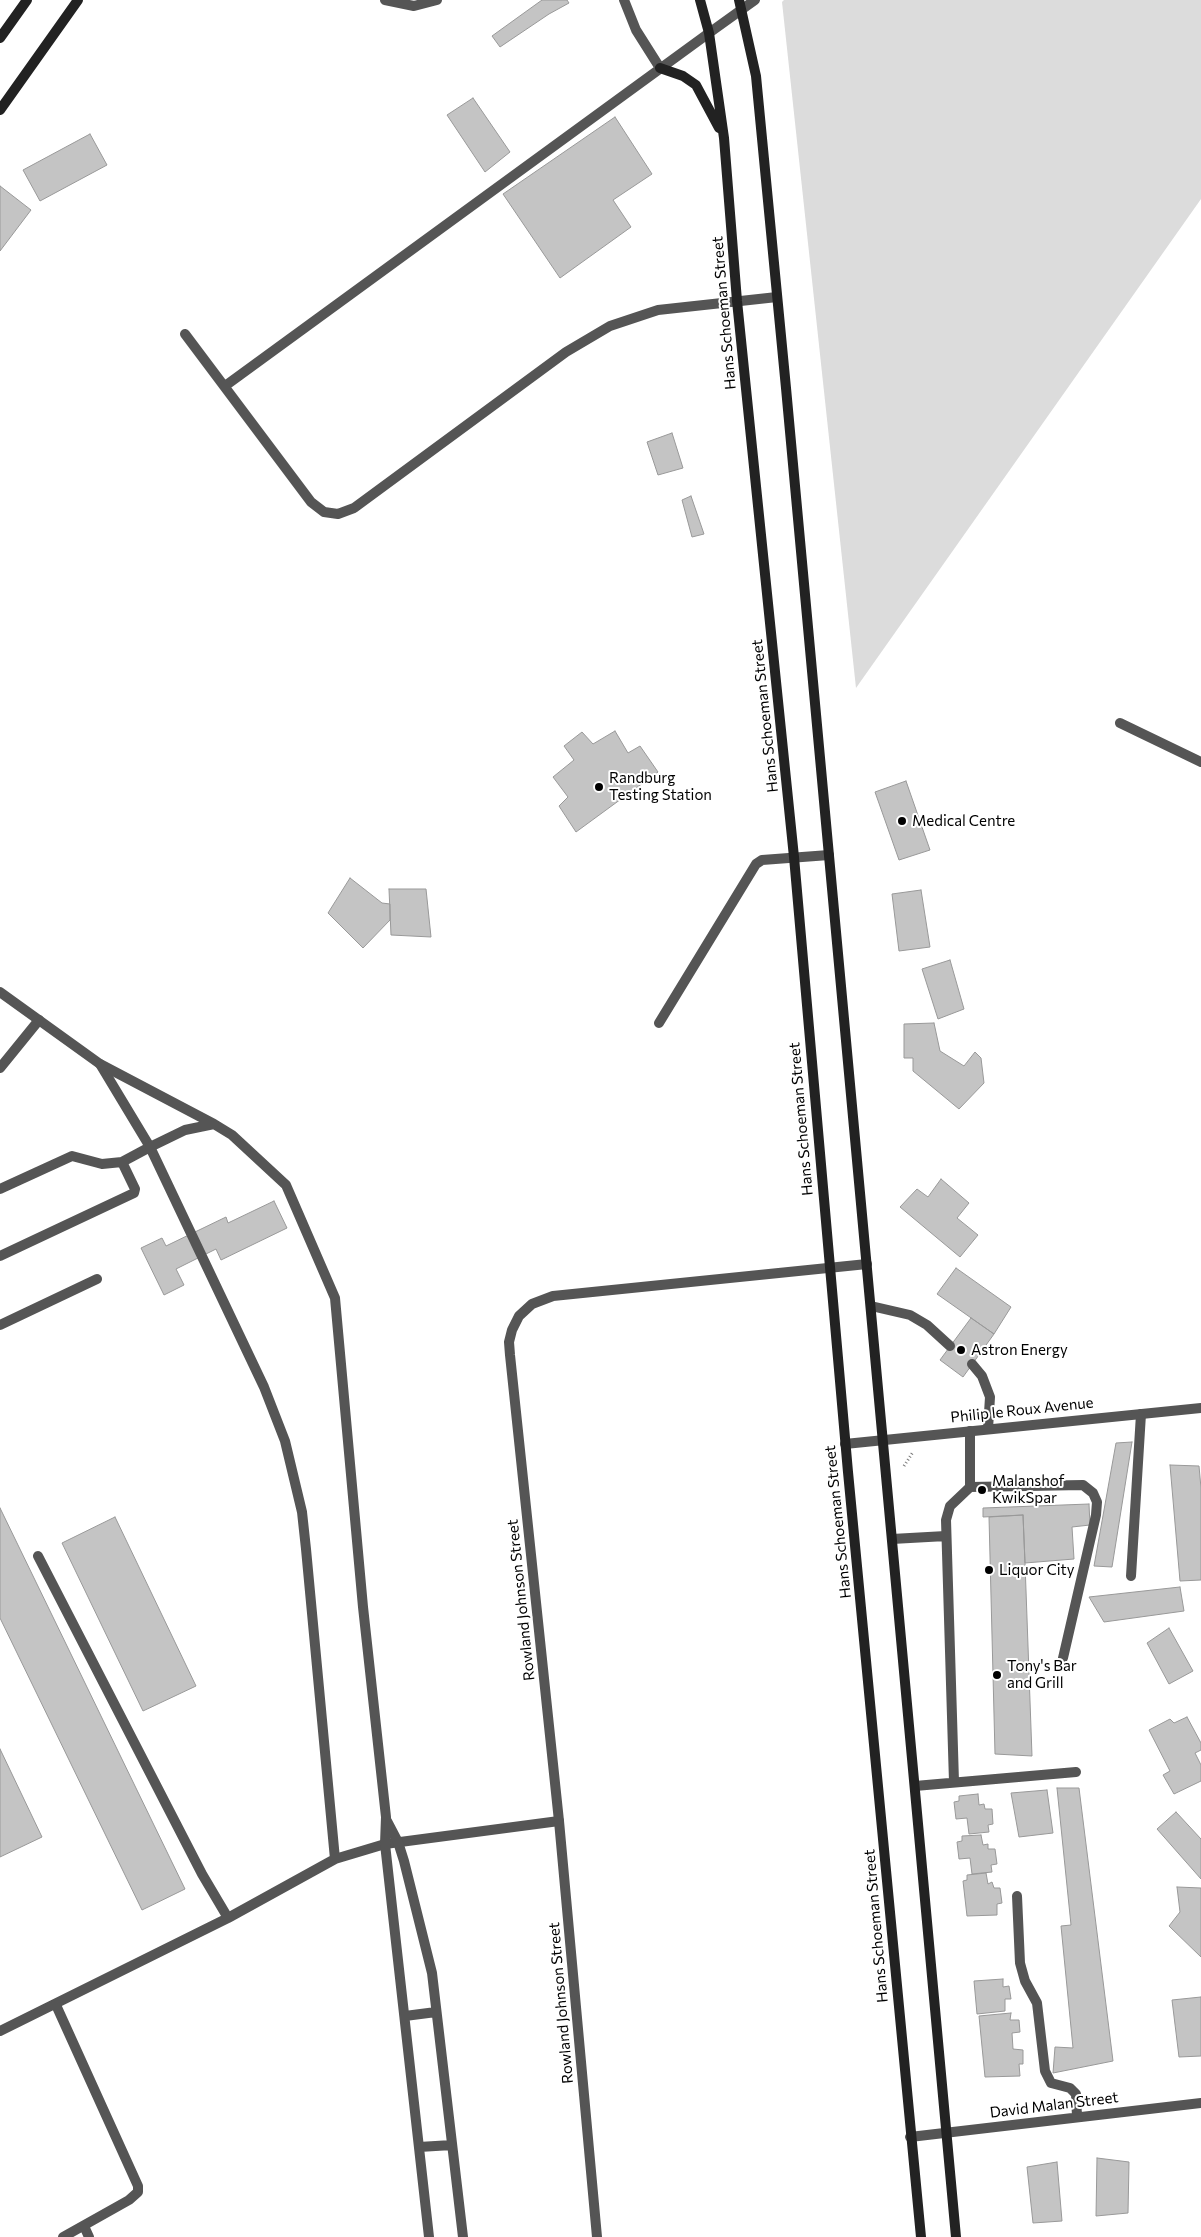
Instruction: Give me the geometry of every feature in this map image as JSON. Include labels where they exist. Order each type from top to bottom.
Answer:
[{"type":"main road","points":[[0,38],[27,0]]},
{"type":"main road","points":[[0,110],[78,0]]},
{"type":"main road","name":"Hans Schoeman Street","points":[[700,0],[709,33],[724,138],[737,301],[794,857],[845,1444],[921,2237]]},
{"type":"main road","points":[[740,5],[756,76],[956,2237]]},
{"type":"main road","points":[[660,68],[683,76],[698,87],[724,138]]},
{"type":"street","points":[[385,0],[414,6],[437,0]]},
{"type":"street","points":[[624,0],[636,30],[660,68]]},
{"type":"street","points":[[225,386],[709,33],[740,5],[756,0]]},
{"type":"street","points":[[184,334],[311,502],[324,512],[338,514],[354,508],[566,352],[610,326],[658,310],[777,297]]},
{"type":"street","points":[[1120,723],[1201,762]]},
{"type":"street","points":[[659,1022],[750,871],[762,860],[829,855]]},
{"type":"street","points":[[0,992],[100,1064],[232,1135],[286,1185],[335,1298],[363,1607],[386,1817],[385,1844],[429,2237]]},
{"type":"street","points":[[0,1068],[39,1020]]},
{"type":"street","points":[[100,1064],[150,1147],[264,1387],[285,1441],[302,1512],[335,1859]]},
{"type":"street","points":[[0,1189],[72,1156],[102,1164],[122,1162],[185,1130],[214,1124]]},
{"type":"street","points":[[0,1256],[134,1193],[135,1188],[122,1162]]},
{"type":"street","name":"Rowland Johnson Street","points":[[598,2237],[559,1821],[509,1342],[519,1316],[532,1304],[553,1296],[830,1266],[867,1264]]},
{"type":"street","points":[[0,1325],[97,1280]]},
{"type":"street","points":[[871,1306],[910,1314],[950,1346]]},
{"type":"street","points":[[972,1364],[982,1376],[990,1397],[988,1429]]},
{"type":"street","name":"Philip le Roux Avenue","points":[[845,1444],[1201,1408]]},
{"type":"street","points":[[1130,1576],[1141,1414]]},
{"type":"street","points":[[970,1431],[970,1487]]},
{"type":"street","points":[[954,1782],[946,1520],[950,1506],[970,1487],[1083,1485],[1093,1493],[1097,1502],[1096,1515],[1063,1658]]},
{"type":"street","points":[[892,1539],[946,1536]]},
{"type":"street","points":[[38,1556],[202,1874],[228,1918]]},
{"type":"street","points":[[915,1786],[1076,1772]]},
{"type":"street","points":[[386,1817],[398,1842],[428,1955],[463,2237]]},
{"type":"street","points":[[0,2031],[56,2005],[228,1918],[335,1859],[385,1844],[559,1821]]},
{"type":"street","points":[[1017,1896],[1020,1963],[1025,1981],[1037,2003],[1045,2071],[1051,2083],[1070,2088],[1076,2094],[1077,2117]]},
{"type":"street","points":[[56,2005],[138,2186],[134,2196],[63,2237]]},
{"type":"street","points":[[405,2016],[436,2012]]},
{"type":"street","name":"David Malan Street","points":[[910,2137],[1201,2103]]},
{"type":"street","points":[[420,2147],[452,2145]]},
{"type":"street","points":[[84,2226],[89,2237]]},
{"type":"shaded area","points":[[784,0],[1201,0],[1201,199],[856,688],[782,2]]},
{"type":"building","points":[[542,0],[567,0],[569,3],[500,47],[492,36]]},
{"type":"building","points":[[473,98],[510,152],[485,172],[447,115]]},
{"type":"building","points":[[615,117],[652,174],[613,200],[631,227],[560,278],[503,194]]},
{"type":"building","points":[[90,134],[107,165],[40,201],[23,170]]},
{"type":"building","points":[[0,186],[31,210],[0,251]]},
{"type":"building","points":[[672,433],[683,468],[658,475],[647,442]]},
{"type":"building","points":[[691,496],[704,534],[692,537],[682,500]]},
{"type":"building","name":"Randburg Testing Station","points":[[615,731],[628,753],[640,746],[658,772],[576,832],[559,806],[568,797],[553,777],[574,760],[564,746],[582,732],[593,744]]},
{"type":"building","name":"Medical Centre","points":[[906,781],[930,850],[899,860],[875,792]]},
{"type":"building","points":[[350,878],[382,903],[390,904],[390,920],[363,948],[328,913]]},
{"type":"building","points":[[389,889],[426,889],[431,937],[391,935]]},
{"type":"building","points":[[921,890],[930,947],[899,951],[892,894]]},
{"type":"building","points":[[950,960],[964,1009],[938,1019],[922,969]]},
{"type":"building","points":[[934,1023],[940,1051],[964,1066],[975,1052],[981,1058],[984,1083],[959,1109],[913,1071],[913,1058],[904,1058],[904,1024]]},
{"type":"building","points":[[941,1179],[969,1203],[957,1218],[978,1235],[960,1257],[900,1207],[917,1189],[928,1197]]},
{"type":"building","points":[[274,1201],[287,1228],[221,1260],[216,1249],[176,1269],[184,1285],[164,1295],[141,1248],[162,1238],[166,1246],[226,1217],[228,1223]]},
{"type":"building","points":[[956,1268],[1011,1307],[994,1334],[937,1294]]},
{"type":"building","points":[[971,1318],[994,1334],[963,1377],[940,1360]]},
{"type":"building","points":[[1132,1442],[1112,1567],[1094,1566],[1116,1443]]},
{"type":"building","points":[[1170,1465],[1199,1466],[1201,1488],[1201,1580],[1180,1581]]},
{"type":"building","points":[[1089,1504],[1090,1525],[1072,1527],[1074,1559],[1025,1563],[1023,1515],[983,1517],[983,1508]]},
{"type":"building","points":[[0,1508],[185,1889],[142,1910],[0,1618]]},
{"type":"building","points":[[1023,1515],[1032,1756],[995,1754],[989,1517]]},
{"type":"building","points":[[115,1517],[196,1686],[143,1711],[62,1543]]},
{"type":"building","points":[[1180,1587],[1184,1611],[1104,1622],[1089,1597]]},
{"type":"building","points":[[1169,1628],[1193,1671],[1169,1684],[1147,1643]]},
{"type":"building","points":[[1187,1717],[1201,1743],[1201,1750],[1195,1753],[1201,1765],[1201,1781],[1174,1794],[1163,1775],[1170,1771],[1149,1730],[1170,1719],[1174,1723]]},
{"type":"building","points":[[0,1749],[42,1837],[0,1857]]},
{"type":"building","points":[[1057,1788],[1079,1788],[1113,2061],[1053,2073],[1055,2047],[1073,2048],[1061,1926],[1071,1925]]},
{"type":"building","points":[[1047,1790],[1053,1833],[1019,1837],[1011,1793]]},
{"type":"building","points":[[978,1794],[979,1805],[984,1804],[985,1809],[992,1809],[993,1824],[988,1825],[989,1832],[969,1834],[967,1818],[956,1819],[954,1802],[959,1801],[959,1796]]},
{"type":"building","points":[[1176,1812],[1201,1839],[1201,1879],[1157,1829]]},
{"type":"building","points":[[981,1835],[983,1845],[988,1844],[988,1849],[995,1849],[997,1864],[991,1865],[992,1872],[972,1874],[970,1858],[959,1859],[957,1842],[962,1841],[962,1836]]},
{"type":"building","points":[[986,1873],[988,1884],[992,1882],[994,1888],[1000,1888],[1002,1903],[997,1904],[997,1915],[967,1916],[963,1881],[967,1880],[967,1875]]},
{"type":"building","points":[[1177,1887],[1201,1888],[1201,1957],[1169,1926],[1180,1912]]},
{"type":"building","points":[[1003,1979],[1003,1987],[1009,1986],[1011,1999],[1005,1999],[1005,2011],[977,2014],[974,1981]]},
{"type":"building","points":[[1201,1997],[1201,2056],[1179,2057],[1172,2000]]},
{"type":"building","points":[[1011,2013],[1010,2020],[1019,2020],[1020,2032],[1012,2033],[1013,2049],[1023,2050],[1023,2064],[1019,2064],[1020,2076],[985,2077],[979,2016]]},
{"type":"building","points":[[1097,2158],[1129,2162],[1128,2213],[1096,2216]]},
{"type":"building","points":[[1057,2162],[1062,2221],[1033,2223],[1027,2167]]},
{"type":"place","name":"Randburg Testing Station","points":[[599,787]]},
{"type":"place","name":"Medical Centre","points":[[902,821]]},
{"type":"place","name":"Astron Energy","points":[[961,1350]]},
{"type":"place","name":"Malanshof KwikSpar","points":[[982,1490]]},
{"type":"place","name":"Liquor City","points":[[989,1570]]},
{"type":"place","name":"Tony's Bar and Grill","points":[[997,1675]]}]
